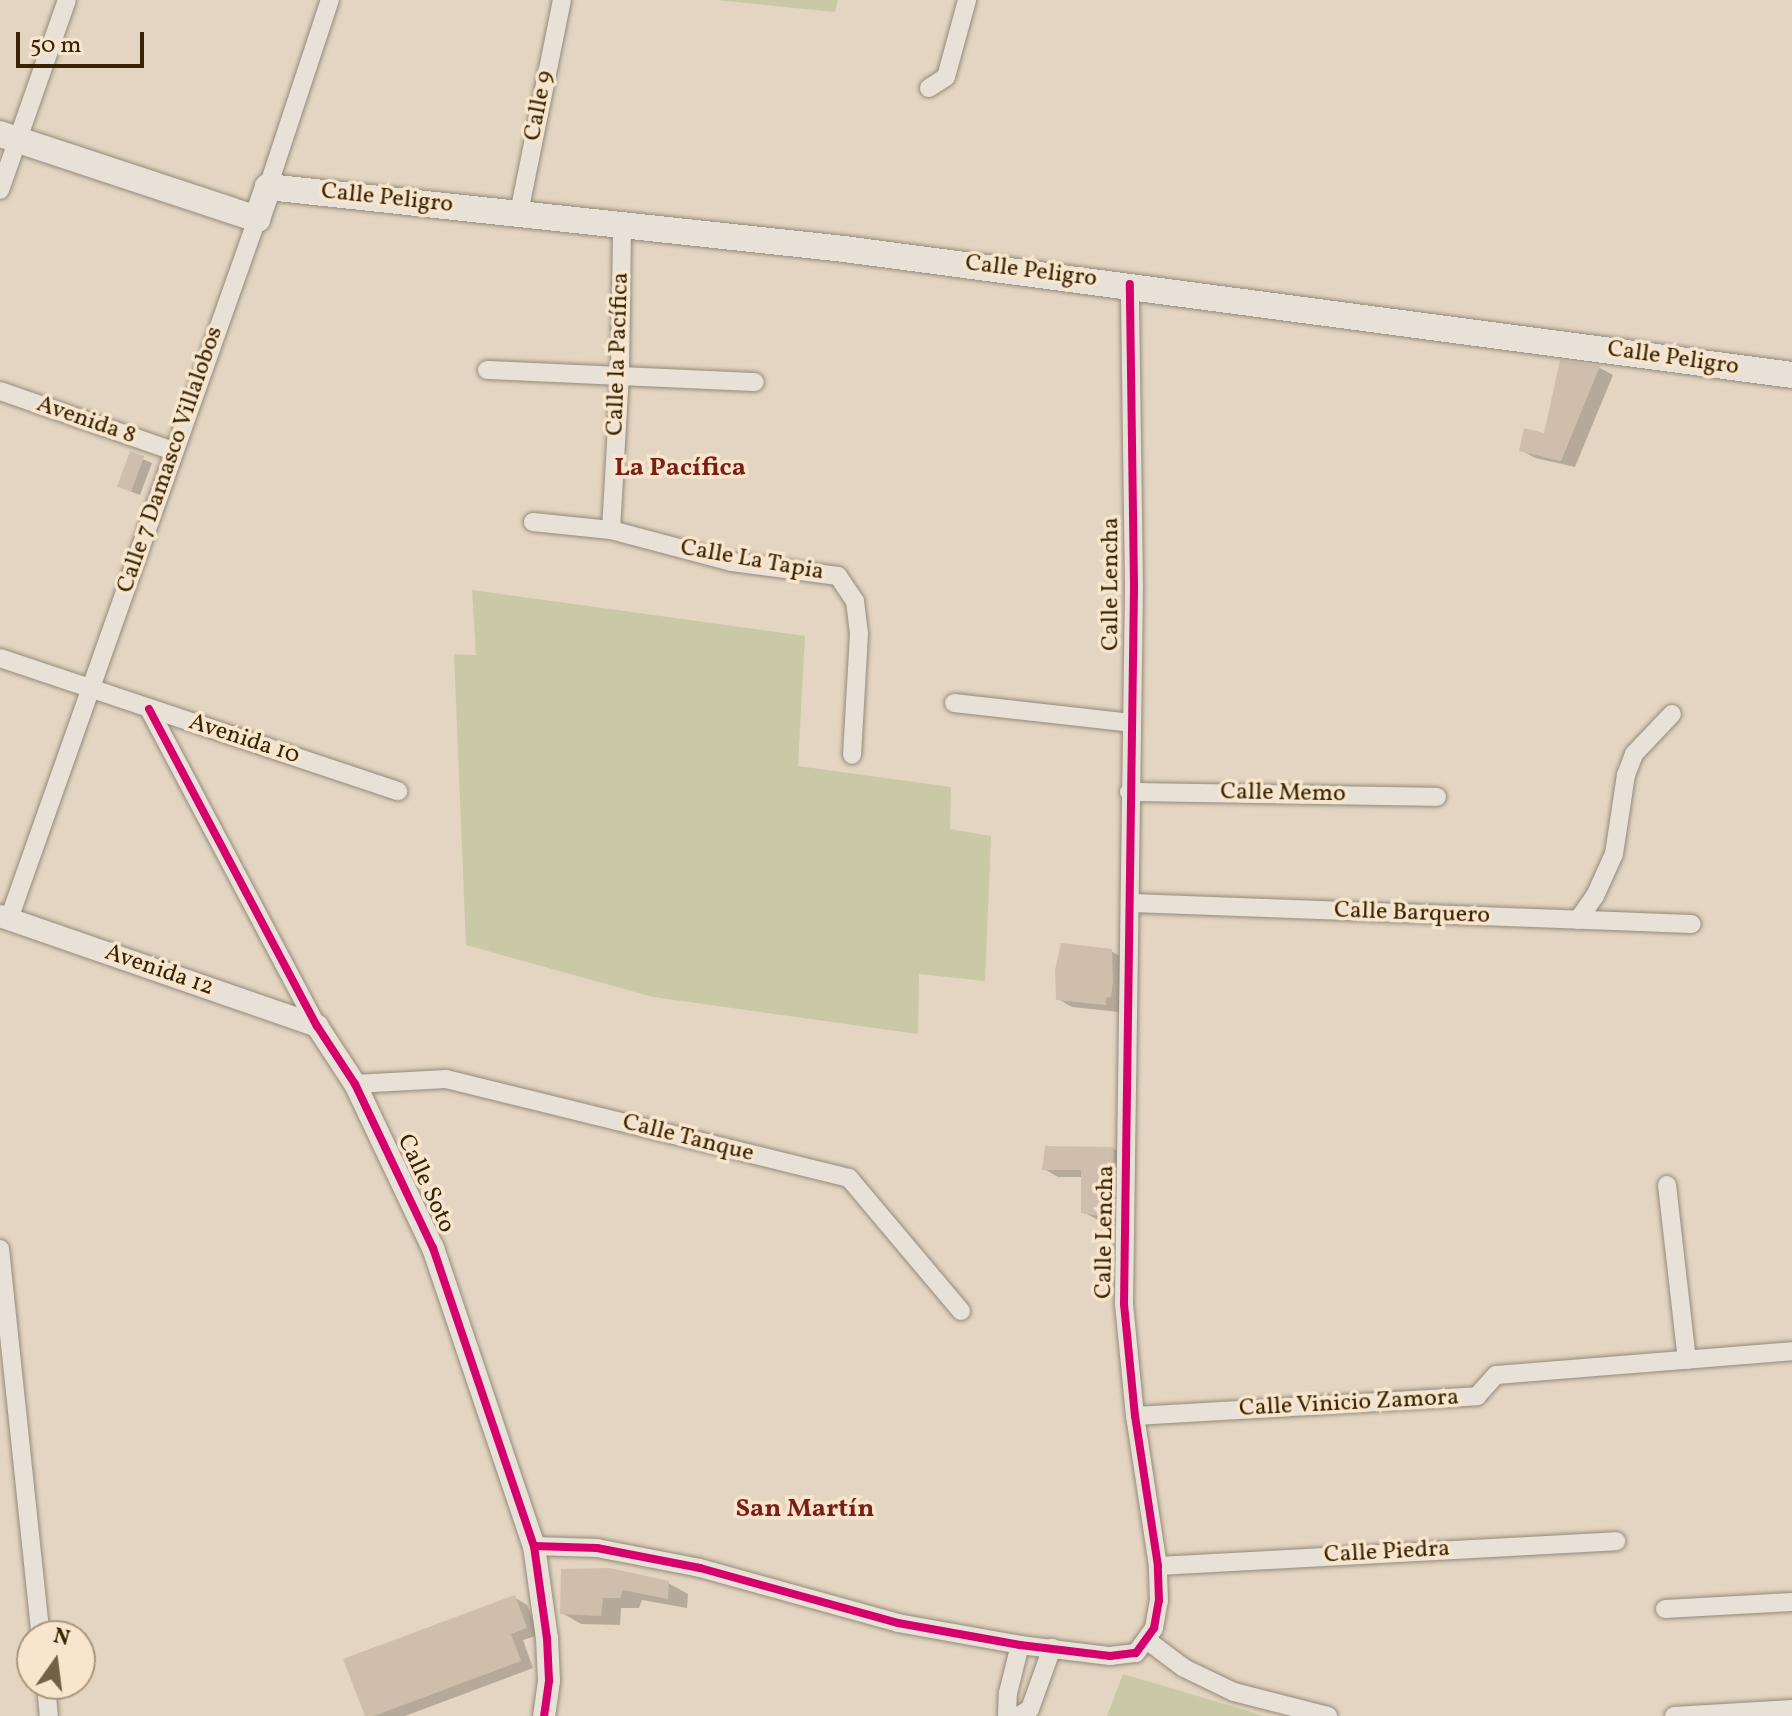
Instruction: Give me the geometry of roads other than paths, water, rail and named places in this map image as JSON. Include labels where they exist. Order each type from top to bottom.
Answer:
[{"type":"main road","points":[[9,137],[257,219]]},
{"type":"main road","name":"Calle Peligro","points":[[268,187],[1130,284],[1792,375]]},
{"type":"main road","name":"Calle 7 Damasco Villalobos","points":[[257,219],[268,187]]},
{"type":"street","points":[[0,190],[9,137],[67,0]]},
{"type":"street","name":"Calle 7 Damasco Villalobos","points":[[268,187],[330,0]]},
{"type":"street","name":"Calle 9","points":[[519,213],[562,0]]},
{"type":"street","points":[[929,88],[946,77],[967,0]]},
{"type":"street","name":"Calle 7 Damasco Villalobos","points":[[4,918],[91,690],[257,219]]},
{"type":"street","name":"Calle la Pacífica","points":[[611,530],[620,373],[622,225]]},
{"type":"street","name":"Calle Lencha","points":[[1130,284],[1134,586],[1129,792],[1132,903],[1124,1304],[1135,1416],[1158,1566],[1159,1601],[1148,1641]]},
{"type":"street","points":[[487,370],[620,373],[755,382]]},
{"type":"street","name":"Avenida 8","points":[[0,391],[173,451]]},
{"type":"street","name":"Calle La Tapia","points":[[533,522],[611,530],[732,562],[838,576],[855,601],[859,634],[852,755]]},
{"type":"street","name":"Avenida 10","points":[[0,658],[398,791]]},
{"type":"street","points":[[954,703],[1131,723]]},
{"type":"street","name":"Calle Soto","points":[[149,709],[317,1026],[355,1084],[433,1248],[534,1546],[547,1638],[549,1681],[544,1716]]},
{"type":"street","points":[[1578,920],[1611,864],[1621,823],[1626,775],[1634,754],[1672,714]]},
{"type":"street","name":"Calle Memo","points":[[1129,792],[1437,797]]},
{"type":"street","name":"Calle Barquero","points":[[1132,903],[1692,924]]},
{"type":"street","name":"Avenida 12","points":[[4,918],[317,1026]]},
{"type":"street","name":"Calle Tanque","points":[[355,1084],[446,1079],[849,1178],[961,1311]]},
{"type":"street","points":[[1667,1185],[1687,1360]]},
{"type":"street","points":[[0,1249],[7,1388],[39,1620]]},
{"type":"street","name":"Calle Vinicio Zamora","points":[[1135,1416],[1477,1396],[1496,1375],[1792,1351]]},
{"type":"street","name":"Calle Piedra","points":[[1158,1566],[1616,1541]]},
{"type":"street","points":[[534,1546],[597,1548],[700,1568],[898,1623],[1020,1645],[1110,1656],[1136,1653],[1148,1641],[1184,1668],[1234,1692],[1328,1716]]},
{"type":"street","points":[[1665,1609],[1792,1602]]},
{"type":"street","points":[[1007,1716],[1008,1693],[1020,1645]]},
{"type":"street","points":[[1018,1716],[1030,1709],[1052,1648]]},
{"type":"street","points":[[1674,1716],[1792,1709]]},
{"type":"district","name":"La Pacífica","points":[[680,469]]},
{"type":"district","name":"San Martín","points":[[805,1510]]}]
